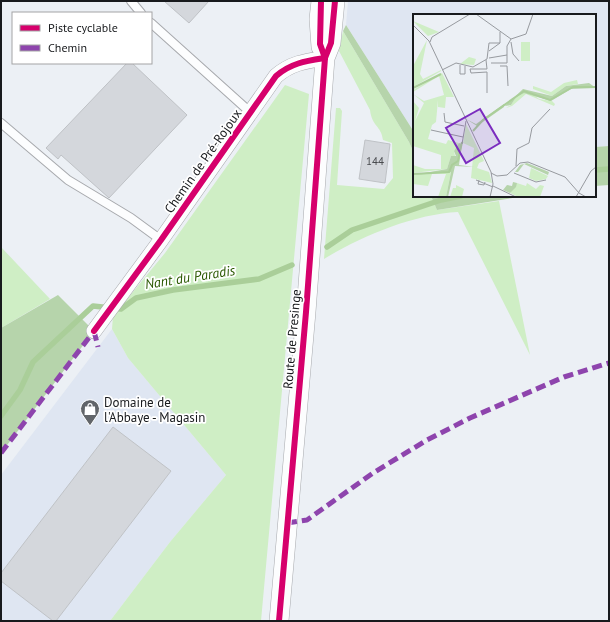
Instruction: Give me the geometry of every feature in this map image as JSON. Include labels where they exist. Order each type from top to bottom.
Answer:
[{"type":"street","name":"Route de Presinge","points":[[321,1],[320,44],[325,58]]},
{"type":"street","name":"Route de Presinge","points":[[278,621],[306,312],[325,58],[331,43],[335,1]]},
{"type":"street","name":"Chemin de Pré-Rojoux","points":[[94,331],[161,240],[276,76],[285,68],[299,62],[325,58]]},
{"type":"lane","points":[[130,1],[141,12]]},
{"type":"lane","points":[[152,24],[250,112]]},
{"type":"lane","points":[[1,123],[68,180],[131,218],[161,240]]},
{"type":"shaded area","points":[[348,1],[609,1],[609,146],[596,147],[596,14],[413,14],[413,130],[346,25]]},
{"type":"shaded area","points":[[112,329],[128,358],[226,475],[170,542],[110,621],[56,621],[171,471],[113,427],[1,573],[1,475]]},
{"type":"shaded area","points":[[1,581],[53,621],[1,621]]},
{"type":"green space","points":[[346,25],[413,130],[413,151],[409,142],[343,31]]},
{"type":"green space","points":[[343,31],[409,142],[413,151],[413,197],[431,197],[437,210],[499,201],[530,355],[458,212],[424,217],[406,222],[354,242],[324,259],[336,108],[340,108],[342,111],[337,185],[384,189],[393,178],[392,143],[383,140],[380,131],[371,116],[370,110],[339,51]]},
{"type":"green space","points":[[285,85],[309,94],[261,621],[110,621],[170,542],[226,475],[128,358],[112,329],[113,316],[165,253]]},
{"type":"green space","points":[[609,146],[609,185],[596,186],[596,147]]},
{"type":"green space","points":[[431,197],[519,197],[437,210]]},
{"type":"green space","points":[[1,247],[50,299],[1,328]]},
{"type":"green space","points":[[58,295],[94,331],[1,453],[1,328]]},
{"type":"building","points":[[164,1],[209,1],[189,23]]},
{"type":"building","points":[[126,64],[133,64],[187,115],[109,198],[61,155],[58,159],[46,148]]},
{"type":"building","points":[[365,140],[390,144],[385,183],[359,179]]},
{"type":"building","points":[[113,427],[171,471],[56,621],[53,621],[1,581],[1,573]]},
{"type":"waterway","name":"Nant du Paradis","points":[[596,170],[609,169]]},
{"type":"waterway","name":"Nant du Paradis","points":[[327,247],[352,230],[441,200],[456,197]]},
{"type":"waterway","name":"Nant du Paradis","points":[[1,416],[20,390],[33,362],[93,306],[121,309],[136,298],[173,290],[259,279],[292,265]]},
{"type":"marked path","points":[[94,331],[98,347]]},
{"type":"marked path","points":[[1,453],[94,331]]},
{"type":"marked path","points":[[287,523],[307,520],[373,473],[427,440],[470,418],[564,377],[609,363]]},
{"type":"cycle path","points":[[321,1],[320,44],[325,58]]},
{"type":"cycle path","points":[[279,621],[306,312],[325,58],[331,43],[335,1]]},
{"type":"cycle path","points":[[94,331],[161,240],[276,76],[293,65],[325,58]]},
{"type":"place","name":"Domaine de l'Abbaye - Magasin","points":[[90,426]]}]
